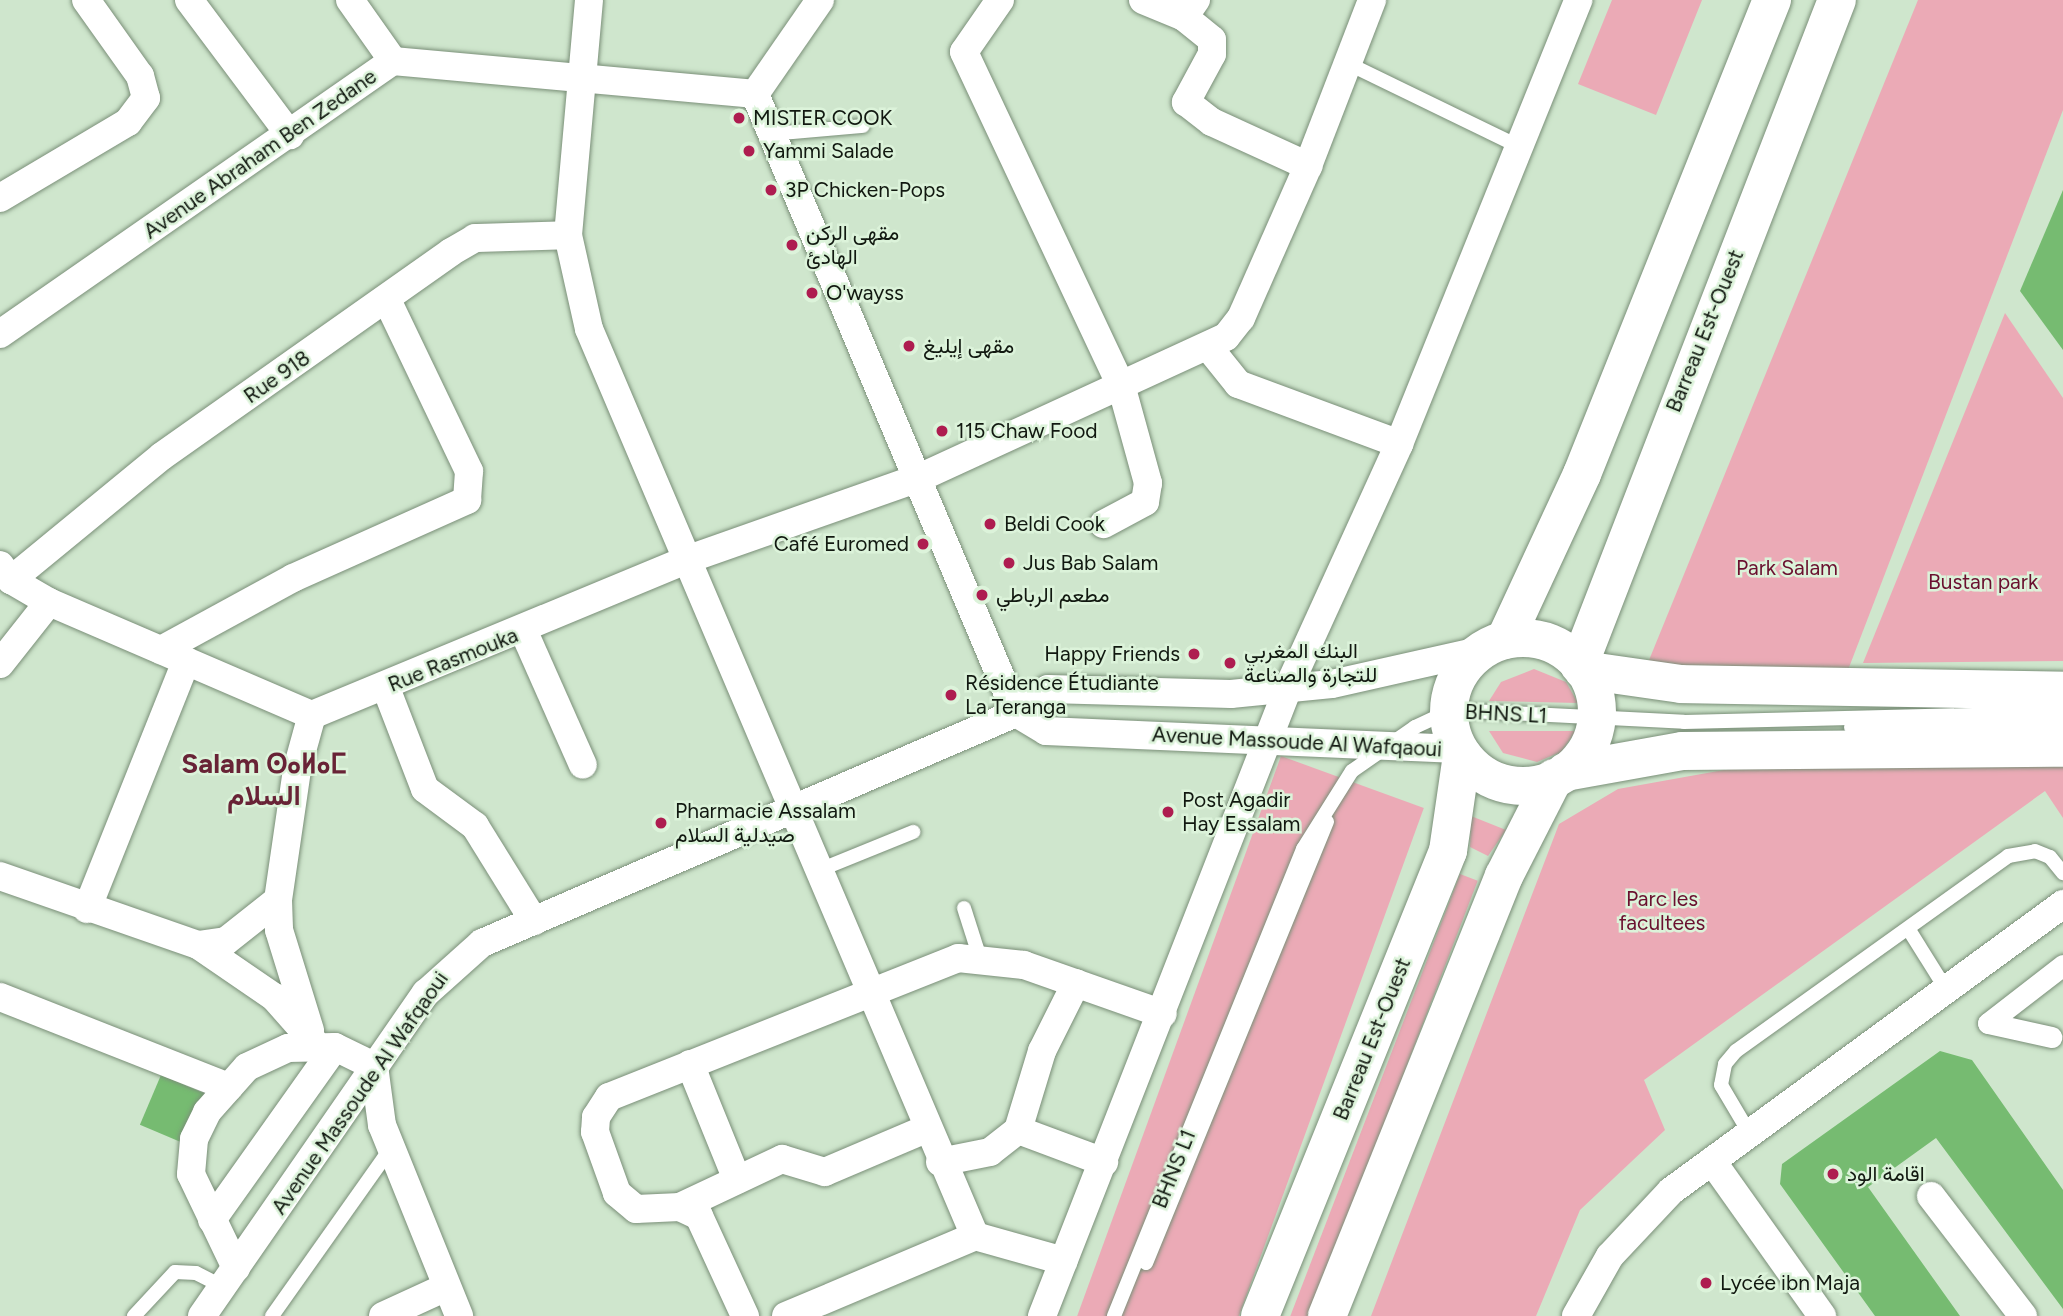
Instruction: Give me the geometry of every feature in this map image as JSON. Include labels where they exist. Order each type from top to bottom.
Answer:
[{"type":"main road","points":[[1492,645],[1582,474],[1772,0]]},
{"type":"main road","name":"Barreau Est-Ouest","points":[[1581,668],[1837,0]]},
{"type":"main road","points":[[1492,645],[1538,639],[1581,668],[1681,684],[2063,691]]},
{"type":"main road","name":"Barreau Est-Ouest","points":[[1260,1316],[1448,851],[1455,734],[1453,685],[1492,645]]},
{"type":"main road","points":[[1327,1316],[1504,876],[1560,775],[1597,722],[1581,668]]},
{"type":"main road","points":[[1455,734],[1498,782],[1539,785],[1560,775],[1682,751],[2063,748]]},
{"type":"street","points":[[0,198],[128,122],[146,98],[140,76],[86,0]]},
{"type":"street","points":[[189,0],[290,135]]},
{"type":"street","points":[[350,0],[393,61]]},
{"type":"street","points":[[589,0],[568,235],[589,328],[683,561],[940,1162],[975,1236]]},
{"type":"street","points":[[820,0],[755,94],[1016,713]]},
{"type":"street","points":[[1000,0],[964,52],[1121,385],[1148,492],[1145,502],[1104,524]]},
{"type":"street","points":[[1143,0],[1190,9],[1212,40],[1212,54],[1186,102],[1212,122],[1308,166]]},
{"type":"street","points":[[1372,0],[1308,166],[1241,318],[1210,349],[1238,384],[1399,444]]},
{"type":"street","points":[[1042,1316],[1271,740],[1288,688],[1399,444],[1522,148],[1578,0]]},
{"type":"street","name":"Avenue Abraham Ben Zedane","points":[[0,334],[393,61],[582,75],[755,94]]},
{"type":"street","name":"Rue 918","points":[[5,573],[162,456],[475,238],[568,235]]},
{"type":"street","points":[[87,909],[174,655],[292,578],[467,500],[469,471],[387,300]]},
{"type":"street","name":"Rue Rasmouka","points":[[312,715],[524,632],[683,561],[919,478],[1121,385],[1210,349]]},
{"type":"street","points":[[5,573],[49,603],[312,715],[297,769],[278,900],[279,930],[324,1045]]},
{"type":"street","points":[[0,664],[49,603]]},
{"type":"street","points":[[524,632],[583,765]]},
{"type":"street","name":"Avenue Massoude Al Wafqaoui","points":[[221,1297],[374,1066],[451,965],[534,921],[1016,713],[1061,685],[1231,694],[1288,688],[1492,645]]},
{"type":"street","points":[[386,688],[425,789],[475,826],[534,921]]},
{"type":"street","name":"Avenue Massoude Al Wafqaoui","points":[[1016,713],[1046,731],[1271,740],[1390,748],[1455,734]]},
{"type":"street","points":[[0,876],[87,909],[198,945],[274,997],[324,1045],[374,1066],[375,1099],[391,1149],[459,1316]]},
{"type":"street","points":[[198,945],[226,941],[278,900]]},
{"type":"street","points":[[1576,1316],[1611,1256],[1643,1218],[1747,1129],[1944,986],[2063,904]]},
{"type":"street","points":[[926,1129],[825,1172],[812,1173],[791,1157],[680,1207],[648,1212],[626,1203],[601,1153],[596,1117],[608,1097],[940,962],[980,958],[1076,983],[1163,1014]]},
{"type":"street","points":[[2051,1037],[1989,1023],[2063,965]]},
{"type":"street","points":[[940,1162],[990,1152],[1018,1130],[1042,1051],[1076,983]]},
{"type":"street","points":[[0,997],[229,1087]]},
{"type":"street","points":[[221,1297],[212,1220],[191,1174],[190,1149],[207,1112],[247,1067],[324,1045]]},
{"type":"street","points":[[212,1220],[324,1045]]},
{"type":"street","points":[[690,1064],[737,1180]]},
{"type":"street","points":[[1018,1130],[1104,1162]]},
{"type":"street","points":[[1712,1161],[1822,1316]]},
{"type":"street","points":[[1931,1196],[2023,1316]]},
{"type":"street","points":[[680,1207],[699,1216],[708,1229],[745,1316]]},
{"type":"street","points":[[786,1316],[975,1236],[1064,1261]]},
{"type":"street","points":[[383,1316],[446,1287]]},
{"type":"lane","points":[[1347,63],[1522,148]]},
{"type":"lane","points":[[771,134],[863,126]]},
{"type":"lane","name":"BHNS L1","points":[[1114,1316],[1303,849],[1352,771],[1390,748],[1455,734],[1597,722],[2063,713]]},
{"type":"lane","name":"BHNS L1","points":[[1597,722],[1682,730],[2063,724]]},
{"type":"lane","name":"BHNS L1","points":[[1124,1316],[1328,818],[1360,773],[1390,748]]},
{"type":"lane","points":[[817,871],[913,832]]},
{"type":"lane","points":[[1747,1129],[1721,1085],[1725,1064],[2008,856],[2035,851],[2050,857],[2063,873]]},
{"type":"lane","points":[[964,908],[980,958]]},
{"type":"lane","points":[[1909,930],[1944,986]]},
{"type":"lane","points":[[272,1316],[391,1149]]},
{"type":"lane","points":[[134,1316],[175,1272],[196,1273],[221,1297]]},
{"type":"green space","points":[[1612,0],[1702,0],[1656,115],[1578,84]]},
{"type":"green space","name":"Park Salam","points":[[1918,0],[2063,0],[2063,110],[1848,670],[1645,670]]},
{"type":"green space","name":"Bustan park","points":[[2005,313],[2063,398],[2063,661],[1863,663]]},
{"type":"green space","points":[[1534,669],[1566,682],[1578,703],[1489,701],[1501,682]]},
{"type":"green space","points":[[1489,731],[1576,731],[1561,752],[1537,762],[1503,753]]},
{"type":"green space","points":[[1281,756],[1424,808],[1239,1316],[1077,1316]]},
{"type":"green space","name":"Parc les facultees","points":[[1796,757],[2063,764],[2063,818],[2045,791],[1644,1080],[1665,1130],[1580,1210],[1536,1316],[1371,1316],[1559,824],[1618,789]]},
{"type":"green space","points":[[1471,816],[1506,830],[1488,856],[1470,847]]},
{"type":"green space","points":[[1460,874],[1478,881],[1311,1316],[1290,1316]]},
{"type":"building","points":[[2063,190],[2063,350],[2020,291]]},
{"type":"building","name":"اقامة الود","points":[[1940,1051],[1972,1060],[2063,1190],[2063,1309],[1936,1138],[1868,1187],[1960,1316],[1875,1316],[1780,1184],[1782,1164]]},
{"type":"building","points":[[161,1075],[209,1095],[188,1145],[140,1125]]},
{"type":"place","name":"MISTER COOK","points":[[739,118]]},
{"type":"place","name":"Yammi Salade","points":[[749,151]]},
{"type":"place","name":"3P Chicken-Pops","points":[[771,190]]},
{"type":"place","name":"مقهى الركن الهادئ","points":[[792,245]]},
{"type":"place","name":"O'wayss","points":[[812,293]]},
{"type":"place","name":"مقهى إيليغ","points":[[909,346]]},
{"type":"place","name":"115 Chaw Food","points":[[942,431]]},
{"type":"place","name":"Beldi Cook","points":[[990,524]]},
{"type":"place","name":"Café Euromed","points":[[923,544]]},
{"type":"place","name":"Jus Bab Salam","points":[[1009,563]]},
{"type":"place","name":"مطعم الرباطي","points":[[982,595]]},
{"type":"place","name":"Happy Friends","points":[[1194,654]]},
{"type":"place","name":"البنك المغربي للتجارة والصناعة","points":[[1230,663]]},
{"type":"place","name":"Résidence Étudiante La Teranga","points":[[951,695]]},
{"type":"place","name":"Post Agadir Hay Essalam","points":[[1168,812]]},
{"type":"place","name":"Pharmacie Assalam صيدلية السلام","points":[[661,823]]},
{"type":"place","name":"اقامة الود","points":[[1833,1174]]},
{"type":"place","name":"Lycée ibn Maja","points":[[1706,1283]]},
{"type":"district","name":"Salam ⵙⴰⵍⴰⵎ السلام","points":[[264,779]]}]
